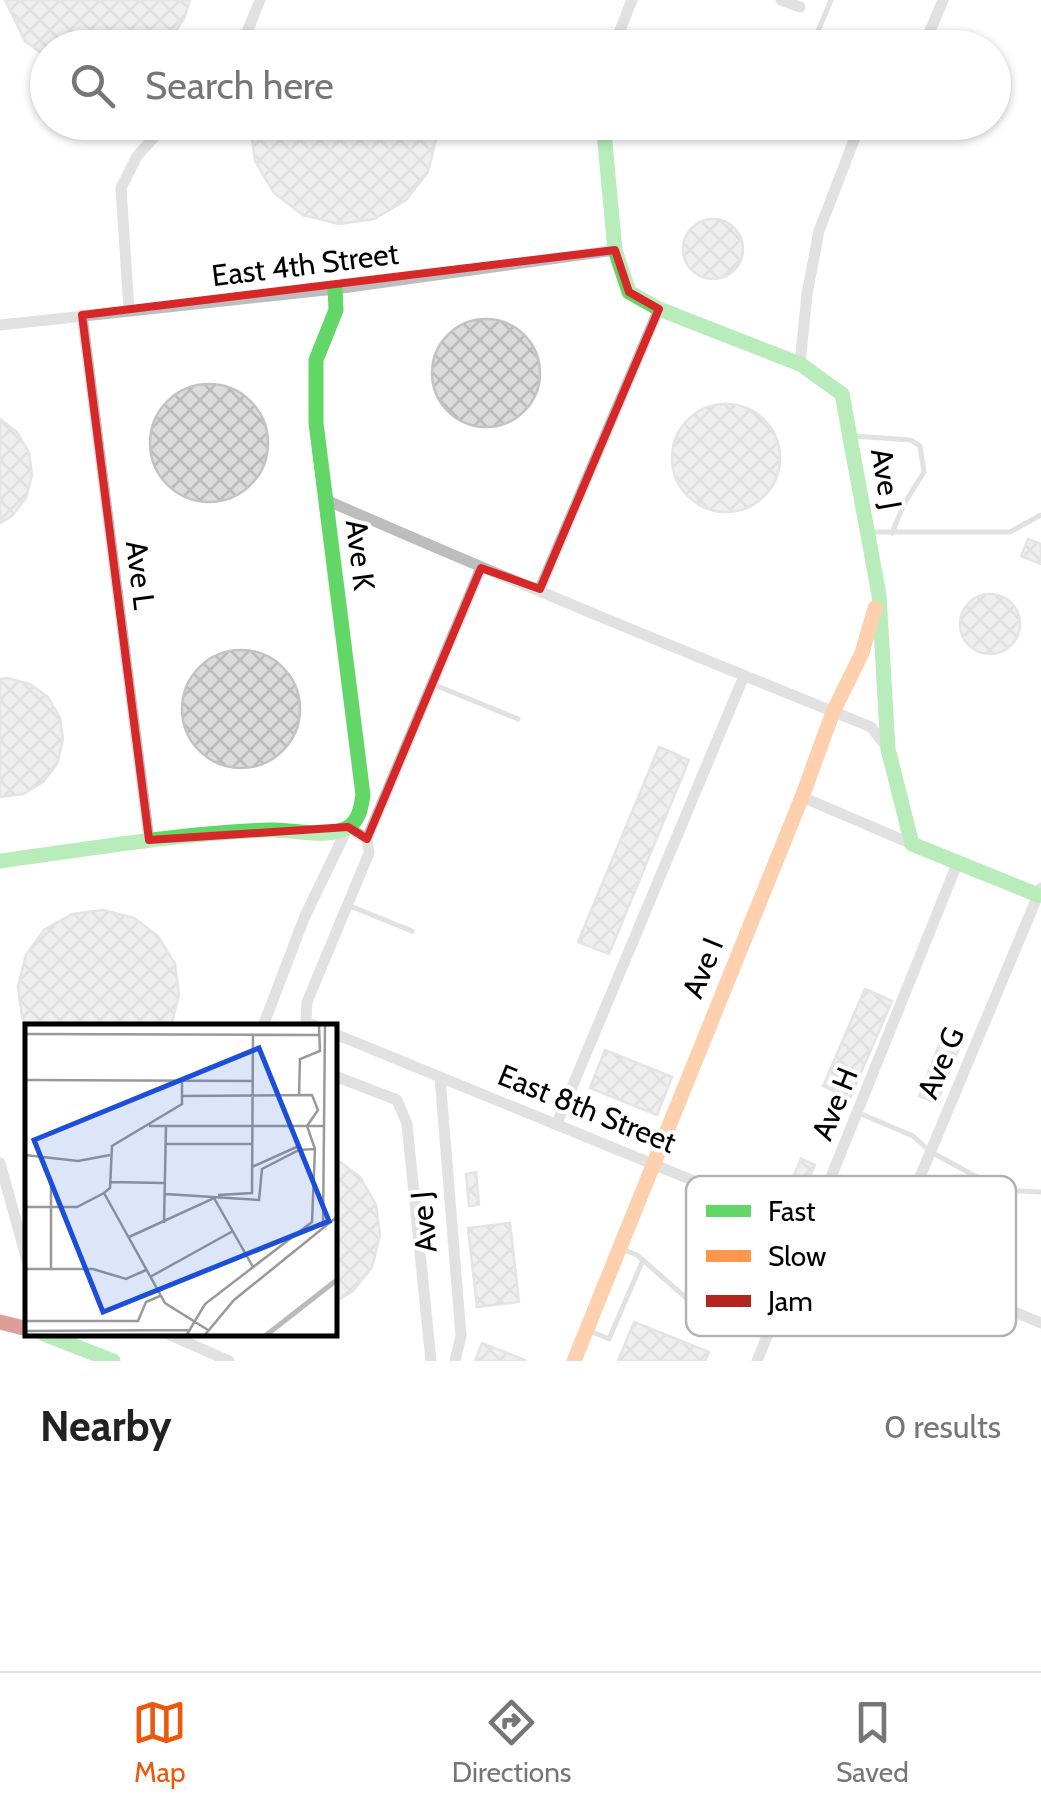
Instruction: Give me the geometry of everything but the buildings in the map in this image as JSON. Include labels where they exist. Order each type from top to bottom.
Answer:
[{"type":"street","points":[[248,30],[260,0]]},
{"type":"street","points":[[620,30],[632,0]]},
{"type":"street","points":[[781,0],[800,8]]},
{"type":"street","points":[[930,30],[943,0]]},
{"type":"street","points":[[129,310],[121,188],[137,156],[152,140]]},
{"type":"street","name":"Ave J","points":[[605,140],[614,250],[629,292],[659,309],[800,364],[842,394],[879,594],[888,749],[912,844]]},
{"type":"street","points":[[800,364],[819,230],[855,140]]},
{"type":"street","name":"East 4th Street","points":[[0,325],[335,288],[614,250]]},
{"type":"street","name":"Ave K","points":[[264,1024],[306,916],[348,828],[360,814],[363,796],[316,423],[316,360],[336,310],[335,288]]},
{"type":"street","points":[[540,589],[659,309]]},
{"type":"street","name":"Ave L","points":[[82,316],[150,840]]},
{"type":"street","points":[[326,500],[481,568],[871,727],[888,749]]},
{"type":"street","points":[[311,1024],[306,1002],[369,853],[367,840],[481,568]]},
{"type":"street","name":"Ave I","points":[[574,1361],[833,712],[862,654],[879,594]]},
{"type":"street","points":[[557,1124],[744,676]]},
{"type":"street","points":[[802,797],[957,864],[1040,892]]},
{"type":"street","points":[[0,861],[150,840],[271,830],[334,832],[348,828],[367,840]]},
{"type":"street","name":"Ave H","points":[[833,1176],[957,864]]},
{"type":"street","name":"Ave G","points":[[921,1176],[1040,892]]},
{"type":"street","name":"East 8th Street","points":[[338,1035],[688,1176]]},
{"type":"street","points":[[338,1077],[396,1100],[407,1124],[431,1361]]},
{"type":"street","name":"Ave J","points":[[440,1077],[461,1336],[455,1361]]},
{"type":"street","points":[[0,1163],[25,1253]]},
{"type":"street","name":"East 8th Street","points":[[1016,1313],[1041,1323]]},
{"type":"street","points":[[0,1322],[25,1328]]},
{"type":"street","points":[[49,1336],[113,1361]]},
{"type":"street","points":[[173,1336],[229,1361]]},
{"type":"street","name":"Ave H","points":[[758,1361],[767,1336]]},
{"type":"lane","points":[[818,30],[831,0]]},
{"type":"lane","points":[[850,436],[899,438],[920,446],[924,472],[892,533]]},
{"type":"lane","points":[[868,532],[1010,532],[1041,515]]},
{"type":"lane","points":[[432,684],[518,719]]},
{"type":"lane","points":[[347,905],[412,932]]},
{"type":"lane","points":[[859,1113],[913,1136],[931,1152],[975,1176]]},
{"type":"lane","points":[[1016,1191],[1041,1192]]},
{"type":"lane","points":[[620,1248],[643,1260],[686,1298]]},
{"type":"lane","points":[[587,1330],[609,1339],[643,1260]]},
{"type":"highlighted area","points":[[615,250],[629,292],[659,309],[540,589],[481,568],[367,839],[348,827],[149,840],[82,315]]},
{"type":"traffic: fast","points":[[605,140],[615,250],[629,292],[659,309],[800,364],[842,394],[879,595],[888,749],[912,844],[1038,895]]},
{"type":"traffic: fast","points":[[0,861],[202,834],[270,830],[329,833],[347,828],[357,818],[363,795],[316,423],[316,360],[336,310],[335,289]]},
{"type":"traffic: fast","points":[[49,1336],[113,1361]]},
{"type":"traffic: slow","points":[[574,1361],[833,712],[862,653],[875,608]]},
{"type":"traffic: jam","points":[[0,1322],[25,1328]]}]
